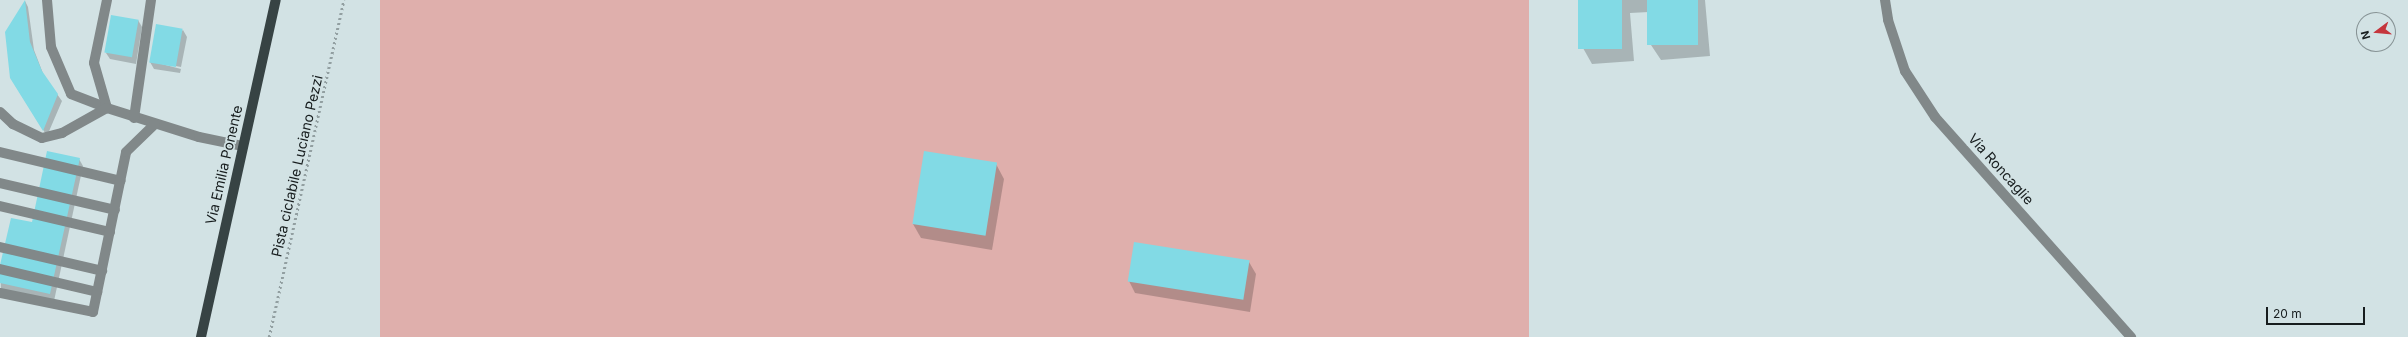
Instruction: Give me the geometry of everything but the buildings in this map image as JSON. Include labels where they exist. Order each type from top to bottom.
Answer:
[{"type":"main road","name":"Via Emilia Ponente","points":[[201,337],[276,0]]},
{"type":"street","points":[[47,0],[51,47],[71,94],[134,118],[243,146]]},
{"type":"street","points":[[106,0],[94,63],[107,108]]},
{"type":"street","points":[[134,118],[151,0]]},
{"type":"street","name":"Via Roncaglie","points":[[1885,0],[1888,20],[1905,71],[1936,117],[2131,337]]},
{"type":"street","points":[[0,112],[13,124],[42,138],[62,133],[107,108]]},
{"type":"street","points":[[0,293],[93,312],[126,152],[155,124]]},
{"type":"street","points":[[0,152],[121,181]]},
{"type":"street","points":[[0,183],[115,210]]},
{"type":"street","points":[[0,206],[110,232]]},
{"type":"street","points":[[0,247],[102,271]]},
{"type":"street","points":[[0,269],[98,292]]},
{"type":"path","name":"Pista ciclabile Luciano Pezzi","points":[[268,337],[344,0]]},
{"type":"shaded area","points":[[380,0],[1529,0],[1529,337],[380,337]]}]
